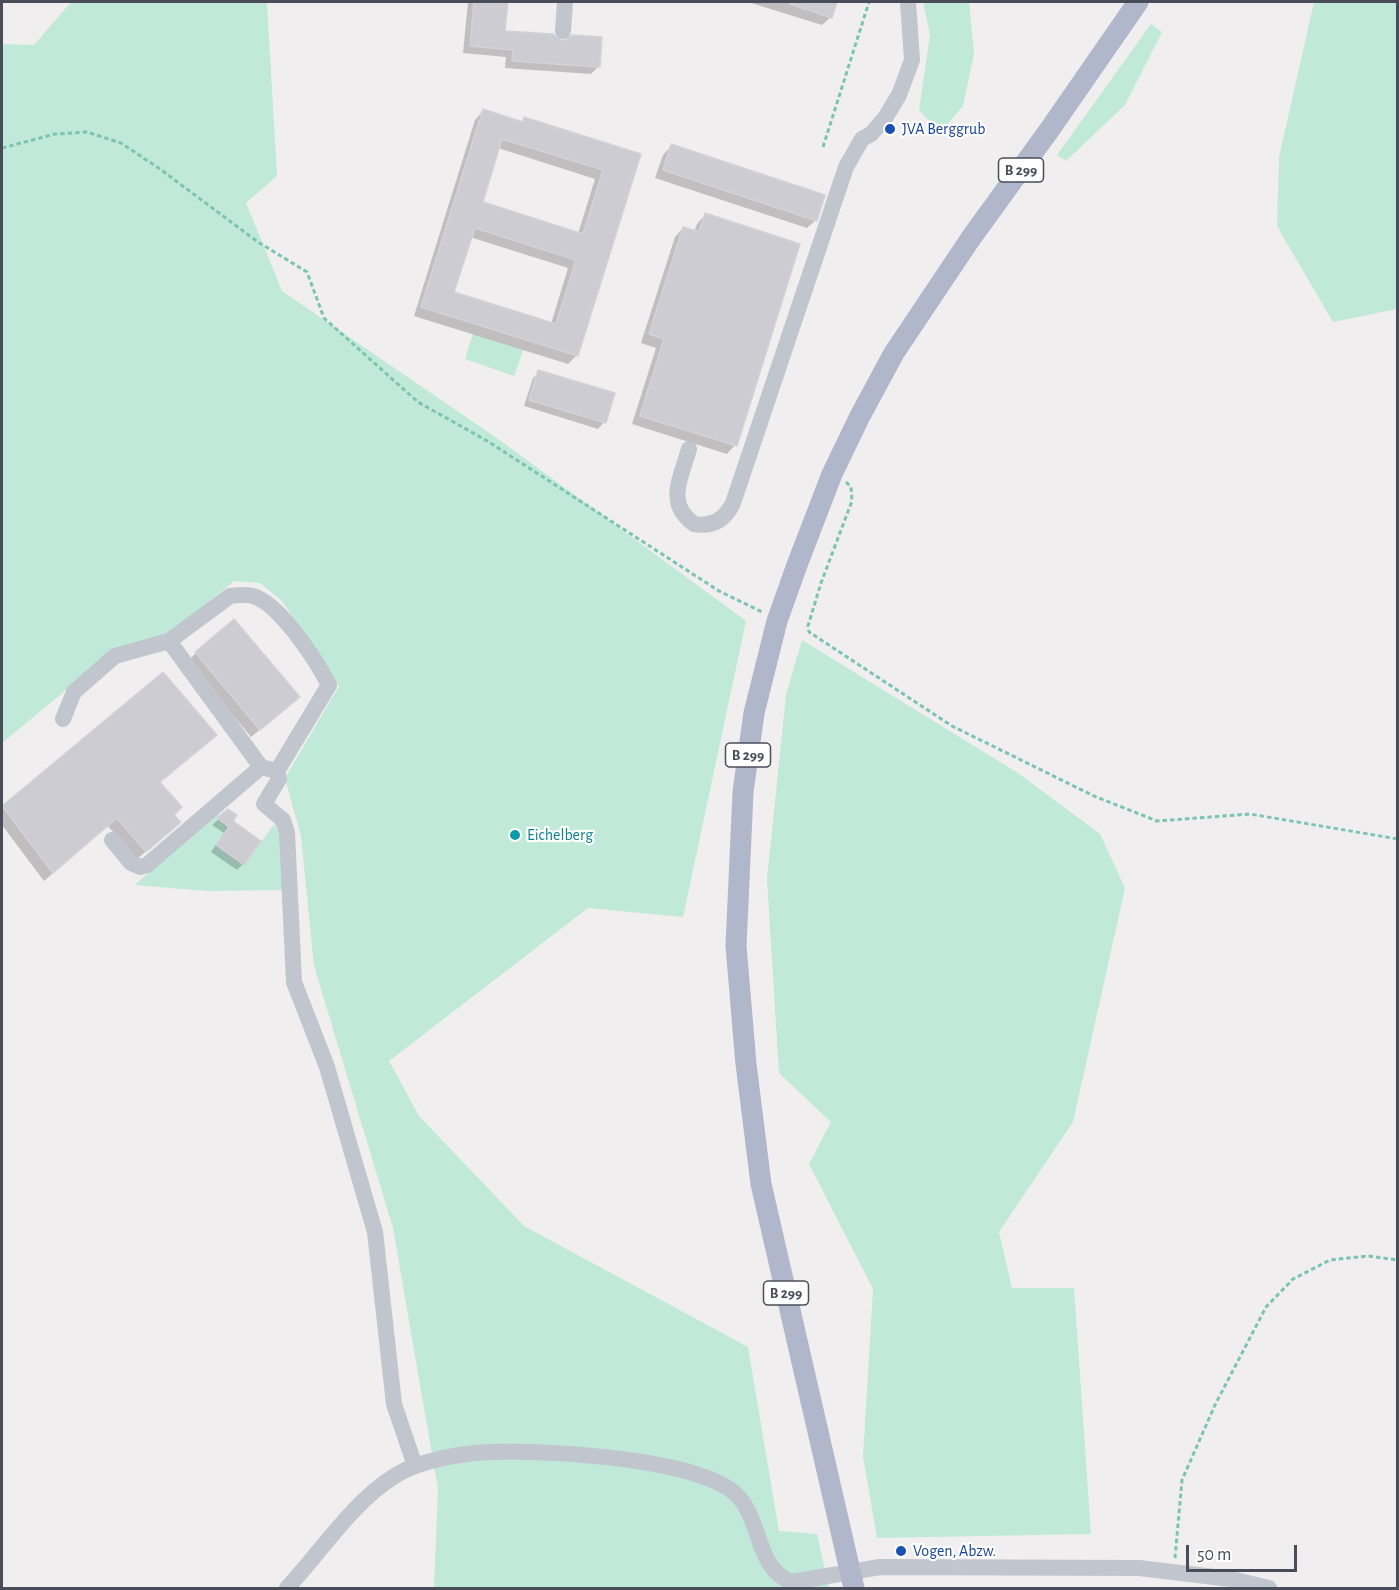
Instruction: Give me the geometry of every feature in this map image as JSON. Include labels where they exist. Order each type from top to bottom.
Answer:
[{"type":"main road","name":"B 299","points":[[851,1580],[762,1184],[746,1064],[736,946],[743,792],[754,713],[777,621],[832,474],[894,353],[971,238],[1138,2]]},
{"type":"street","points":[[562,31],[565,2]]},
{"type":"street","points":[[689,449],[676,500],[680,512],[694,524],[713,524],[729,513],[733,503],[846,167],[862,139],[871,134],[885,118],[899,95],[912,60],[908,2]]},
{"type":"street","points":[[63,719],[74,692],[115,656],[169,641],[230,596],[242,594],[254,596],[278,613],[329,685],[269,769],[147,865],[140,867],[130,863],[112,840]]},
{"type":"street","points":[[169,641],[279,779],[264,804],[283,820],[286,833],[294,982],[327,1067],[375,1232],[394,1404],[415,1466]]},
{"type":"street","points":[[287,1588],[367,1499],[393,1477],[415,1466],[476,1453],[525,1452],[632,1461],[714,1479],[734,1492],[746,1506],[775,1583],[851,1580],[880,1567],[1103,1568],[1174,1572],[1231,1579],[1264,1588]]},
{"type":"path","points":[[823,147],[869,2]]},
{"type":"path","points":[[2,148],[55,134],[87,132],[121,143],[258,242],[307,272],[324,318],[418,402],[489,442],[719,591],[777,621]]},
{"type":"path","points":[[832,474],[851,487],[852,501],[821,583],[808,626],[809,632],[915,703],[1026,764],[1094,796],[1156,821],[1250,814],[1398,839]]},
{"type":"path","points":[[1174,1572],[1182,1480],[1215,1405],[1266,1307],[1293,1279],[1330,1260],[1368,1256],[1398,1260]]},
{"type":"green space","points":[[71,2],[267,2],[277,176],[246,203],[282,291],[501,441],[746,621],[683,917],[588,908],[389,1061],[419,1116],[524,1226],[748,1347],[779,1531],[817,1534],[829,1588],[434,1588],[438,1489],[393,1228],[314,966],[301,836],[285,778],[339,686],[282,601],[260,583],[234,581],[167,636],[112,652],[2,743],[2,44],[34,45]]},
{"type":"green space","points":[[923,2],[969,2],[974,54],[963,106],[940,133],[919,110],[930,35]]},
{"type":"green space","points":[[1314,2],[1397,2],[1397,309],[1333,322],[1277,226],[1279,157]]},
{"type":"green space","points":[[1151,24],[1162,32],[1125,105],[1066,161],[1057,155]]},
{"type":"green space","points":[[473,334],[523,350],[514,376],[465,359]]},
{"type":"green space","points":[[802,640],[1018,773],[1100,834],[1125,888],[1073,1122],[999,1232],[1012,1288],[1074,1288],[1091,1534],[877,1538],[863,1457],[873,1289],[809,1164],[831,1122],[779,1073],[767,879],[786,695]]},
{"type":"green space","points":[[223,806],[217,818],[229,827],[216,845],[244,865],[275,823],[281,841],[283,890],[206,891],[135,885]]},
{"type":"building","points":[[474,2],[508,2],[505,31],[553,34],[563,41],[572,35],[602,37],[600,67],[512,61],[513,50],[470,46]]},
{"type":"building","points":[[790,2],[837,2],[832,18],[790,4]]},
{"type":"building","points":[[483,109],[523,122],[524,117],[641,154],[578,356],[421,307]],"holes":[[[502,139],[603,170],[583,234],[483,202]],[[475,228],[576,260],[556,324],[454,292]]]},
{"type":"building","points":[[671,144],[825,195],[817,221],[663,170]]},
{"type":"building","points":[[705,213],[800,244],[737,446],[640,416],[664,339],[649,334],[683,227],[699,232]]},
{"type":"building","points":[[538,370],[615,393],[606,423],[529,400]]},
{"type":"building","points":[[234,619],[300,697],[260,730],[195,652]]},
{"type":"building","points":[[163,672],[217,735],[160,782],[182,807],[174,815],[181,822],[146,852],[117,818],[53,873],[2,806]]},
{"type":"building","points":[[228,809],[237,815],[233,821],[261,841],[244,865],[216,845],[229,827],[217,818]]},
{"type":"place","name":"JVA Berggrub","points":[[890,129]]},
{"type":"place","name":"Eichelberg","points":[[515,835]]},
{"type":"place","name":"Vogen, Abzw.","points":[[901,1551]]}]
